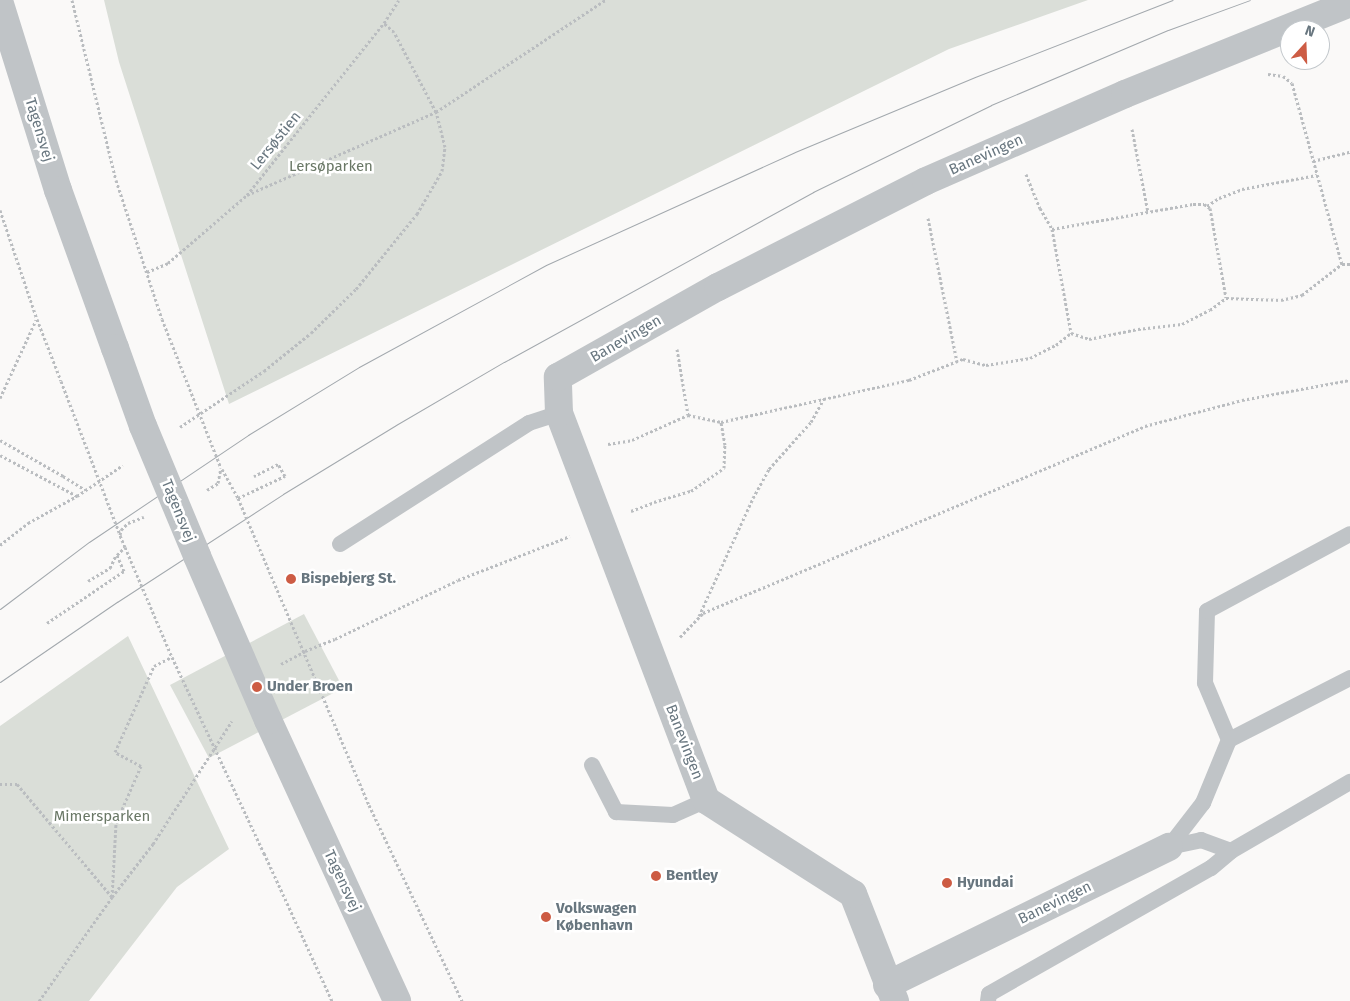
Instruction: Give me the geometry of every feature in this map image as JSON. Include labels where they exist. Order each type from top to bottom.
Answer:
[{"type":"street","name":"Banevingen","points":[[1169,847],[891,993],[853,894],[706,800],[560,412],[558,377],[726,283],[914,187],[1125,94],[1350,3]]},
{"type":"street","name":"Tagensvej","points":[[0,4],[58,190],[143,426],[223,620],[317,829],[398,1001]]},
{"type":"lane","points":[[340,544],[529,423],[560,412]]},
{"type":"lane","points":[[1229,740],[1205,683],[1207,611],[1350,534]]},
{"type":"lane","points":[[1169,847],[1203,803],[1229,740],[1350,678]]},
{"type":"lane","points":[[592,765],[616,812],[672,815],[706,800]]},
{"type":"lane","points":[[988,1001],[989,994],[1211,868],[1231,851],[1350,782]]},
{"type":"lane","points":[[1169,847],[1201,840],[1231,851]]},
{"type":"path","points":[[72,0],[116,180],[162,319],[221,468],[238,498],[369,804],[462,1001]]},
{"type":"path","name":"Lersøstien","points":[[147,272],[168,263],[247,194],[384,23],[398,0]]},
{"type":"path","points":[[247,194],[436,112],[605,0]]},
{"type":"path","points":[[174,431],[264,371],[311,333],[362,281],[417,214],[442,171],[445,147],[436,112],[394,32],[384,23]]},
{"type":"path","points":[[1236,49],[1247,69],[1283,76],[1292,83],[1342,264]]},
{"type":"path","points":[[1125,94],[1148,212]]},
{"type":"path","points":[[1017,141],[1026,176],[1040,208],[1052,229],[1071,333]]},
{"type":"path","points":[[1313,161],[1350,152]]},
{"type":"path","points":[[1052,229],[1193,204],[1207,206],[1219,198],[1242,189],[1317,175]]},
{"type":"path","points":[[914,187],[928,218],[957,362]]},
{"type":"path","points":[[1207,206],[1210,208],[1226,298]]},
{"type":"path","points":[[0,210],[37,319],[125,547],[172,656],[332,1001]]},
{"type":"path","points":[[1071,333],[1089,339],[1138,329],[1182,324],[1210,310],[1226,298],[1281,300],[1302,295],[1342,264],[1350,264]]},
{"type":"path","points":[[668,315],[674,335],[688,415]]},
{"type":"path","points":[[0,398],[37,319]]},
{"type":"path","points":[[574,450],[632,440],[688,415],[721,422],[908,380],[963,360],[986,365],[1030,358],[1056,345],[1071,333]]},
{"type":"path","points":[[658,674],[682,635],[703,613],[1145,426],[1242,400],[1350,380]]},
{"type":"path","points":[[698,619],[753,498],[769,469],[811,422],[824,399]]},
{"type":"path","points":[[274,669],[305,651],[335,639],[458,580],[654,502],[692,491],[724,468],[725,445],[721,422]]},
{"type":"path","points":[[0,440],[85,490]]},
{"type":"path","points":[[0,455],[77,496]]},
{"type":"path","points":[[0,546],[28,523],[77,496],[126,463]]},
{"type":"path","points":[[238,498],[259,490],[285,476],[278,464],[254,476]]},
{"type":"path","points":[[88,581],[110,568],[116,555],[125,547]]},
{"type":"path","points":[[47,623],[124,571],[116,555]]},
{"type":"path","points":[[112,897],[116,824],[141,766],[115,752],[154,666],[172,656]]},
{"type":"path","points":[[40,1001],[112,897],[153,844],[234,718]]},
{"type":"path","points":[[0,784],[18,784],[112,897]]},
{"type":"green space","name":"Lersøparken","points":[[104,0],[1088,0],[949,49],[229,404],[119,62]]},
{"type":"green space","name":"Under Broen","points":[[304,614],[343,688],[209,758],[170,685]]},
{"type":"green space","name":"Mimersparken","points":[[128,636],[229,849],[177,887],[89,1001],[0,1001],[0,726]]},
{"type":"tram line","points":[[0,609],[89,542],[248,435],[359,367],[546,265],[795,152],[975,77],[1172,0]]},
{"type":"tram line","points":[[0,682],[117,602],[283,494],[396,425],[504,362],[813,192],[991,105],[1168,30],[1250,0]]},
{"type":"place","name":"Bispebjerg St.","points":[[291,579]]},
{"type":"place","name":"Under Broen","points":[[257,687]]},
{"type":"place","name":"Bentley","points":[[656,876]]},
{"type":"place","name":"Hyundai","points":[[947,883]]},
{"type":"place","name":"Volkswagen København","points":[[546,917]]}]
